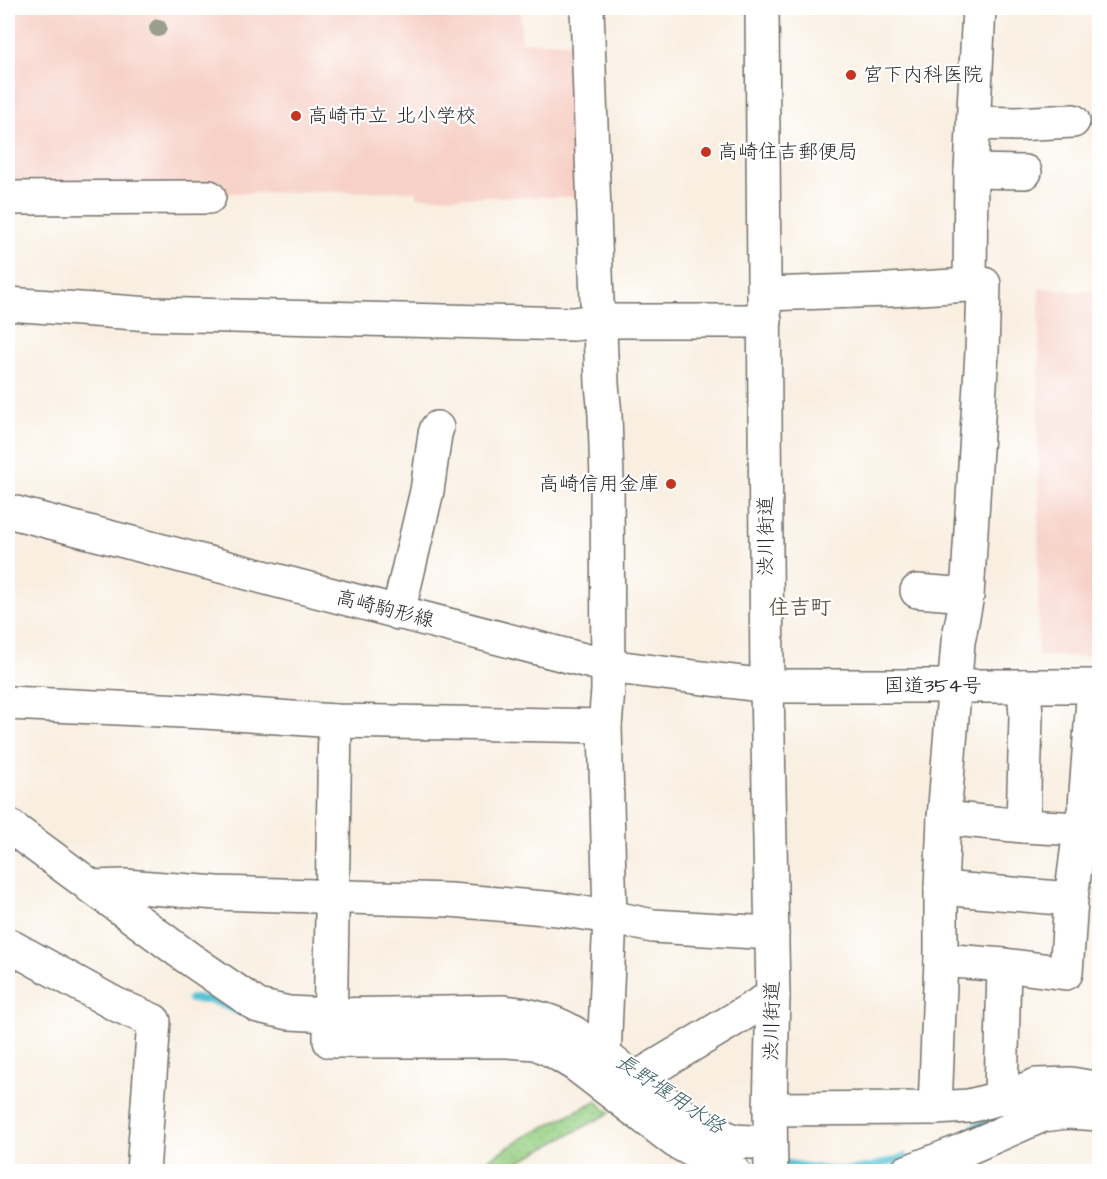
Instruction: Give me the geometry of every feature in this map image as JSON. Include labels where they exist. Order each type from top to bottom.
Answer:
[{"type":"main road","points":[[587,8],[598,321],[607,480],[608,690],[605,726],[610,917],[604,1056]]},
{"type":"main road","name":"渋川街道","points":[[762,8],[767,686],[773,996],[771,1158]]},
{"type":"main road","points":[[970,285],[971,171],[979,8]]},
{"type":"main road","points":[[974,123],[1072,122]]},
{"type":"main road","points":[[971,171],[1024,172]]},
{"type":"main road","points":[[8,198],[209,197]]},
{"type":"main road","points":[[8,304],[150,315],[587,323],[764,307],[889,290],[984,284],[967,595],[958,642],[944,818],[935,1108]]},
{"type":"main road","points":[[398,613],[427,490],[437,428]]},
{"type":"main road","name":"高崎駒形線","points":[[8,511],[607,666],[767,686]]},
{"type":"main road","points":[[917,591],[967,595]]},
{"type":"main road","name":"国道354号","points":[[767,686],[1097,686]]},
{"type":"main road","points":[[1023,826],[1026,716],[1024,686]]},
{"type":"main road","points":[[941,960],[1066,973],[1071,899],[1085,806],[1097,686]]},
{"type":"main road","points":[[8,703],[205,712],[335,721],[605,726]]},
{"type":"main road","points":[[335,721],[330,1041],[536,1043],[576,1065],[675,1141],[734,1172]]},
{"type":"main road","points":[[944,818],[1080,829]]},
{"type":"main road","points":[[8,825],[187,957],[258,1006],[330,1024],[502,1012],[540,1018],[559,1024],[574,1033],[688,1119],[771,1158]]},
{"type":"main road","points":[[92,887],[125,886],[217,893],[450,900],[557,909],[653,926],[772,933]]},
{"type":"main road","points":[[941,888],[1071,899]]},
{"type":"main road","points":[[8,945],[115,1004],[154,1022],[142,1172]]},
{"type":"main road","points":[[1001,1097],[1004,965]]},
{"type":"main road","points":[[635,1079],[773,996]]},
{"type":"main road","points":[[770,1109],[969,1106],[1012,1095],[1036,1085],[1071,1084],[1100,1089]]},
{"type":"main road","points":[[907,1172],[1043,1115],[1068,1112],[1100,1114]]},
{"type":"shaded area","name":"高崎市立 北小学校","points":[[8,8],[521,8],[521,42],[581,42],[587,197],[416,197],[416,191],[229,193],[8,189]]},
{"type":"shaded area","points":[[1039,288],[1099,293],[1099,656],[1038,656]]},
{"type":"green space","points":[[596,1101],[610,1113],[501,1171],[469,1172],[523,1138]]},
{"type":"waterway","name":"長野堰用水路","points":[[191,999],[211,1000],[243,1013]]},
{"type":"waterway","name":"長野堰用水路","points":[[973,1128],[1002,1112]]},
{"type":"waterway","name":"長野堰用水路","points":[[778,1162],[815,1168],[853,1170],[873,1167],[904,1157]]},
{"type":"place","name":"宮下内科医院","points":[[851,75]]},
{"type":"place","name":"高崎市立 北小学校","points":[[296,116]]},
{"type":"place","name":"高崎住吉郵便局","points":[[706,152]]},
{"type":"place","name":"高崎信用金庫","points":[[671,484]]},
{"type":"district","name":"住吉町","points":[[800,607]]}]
